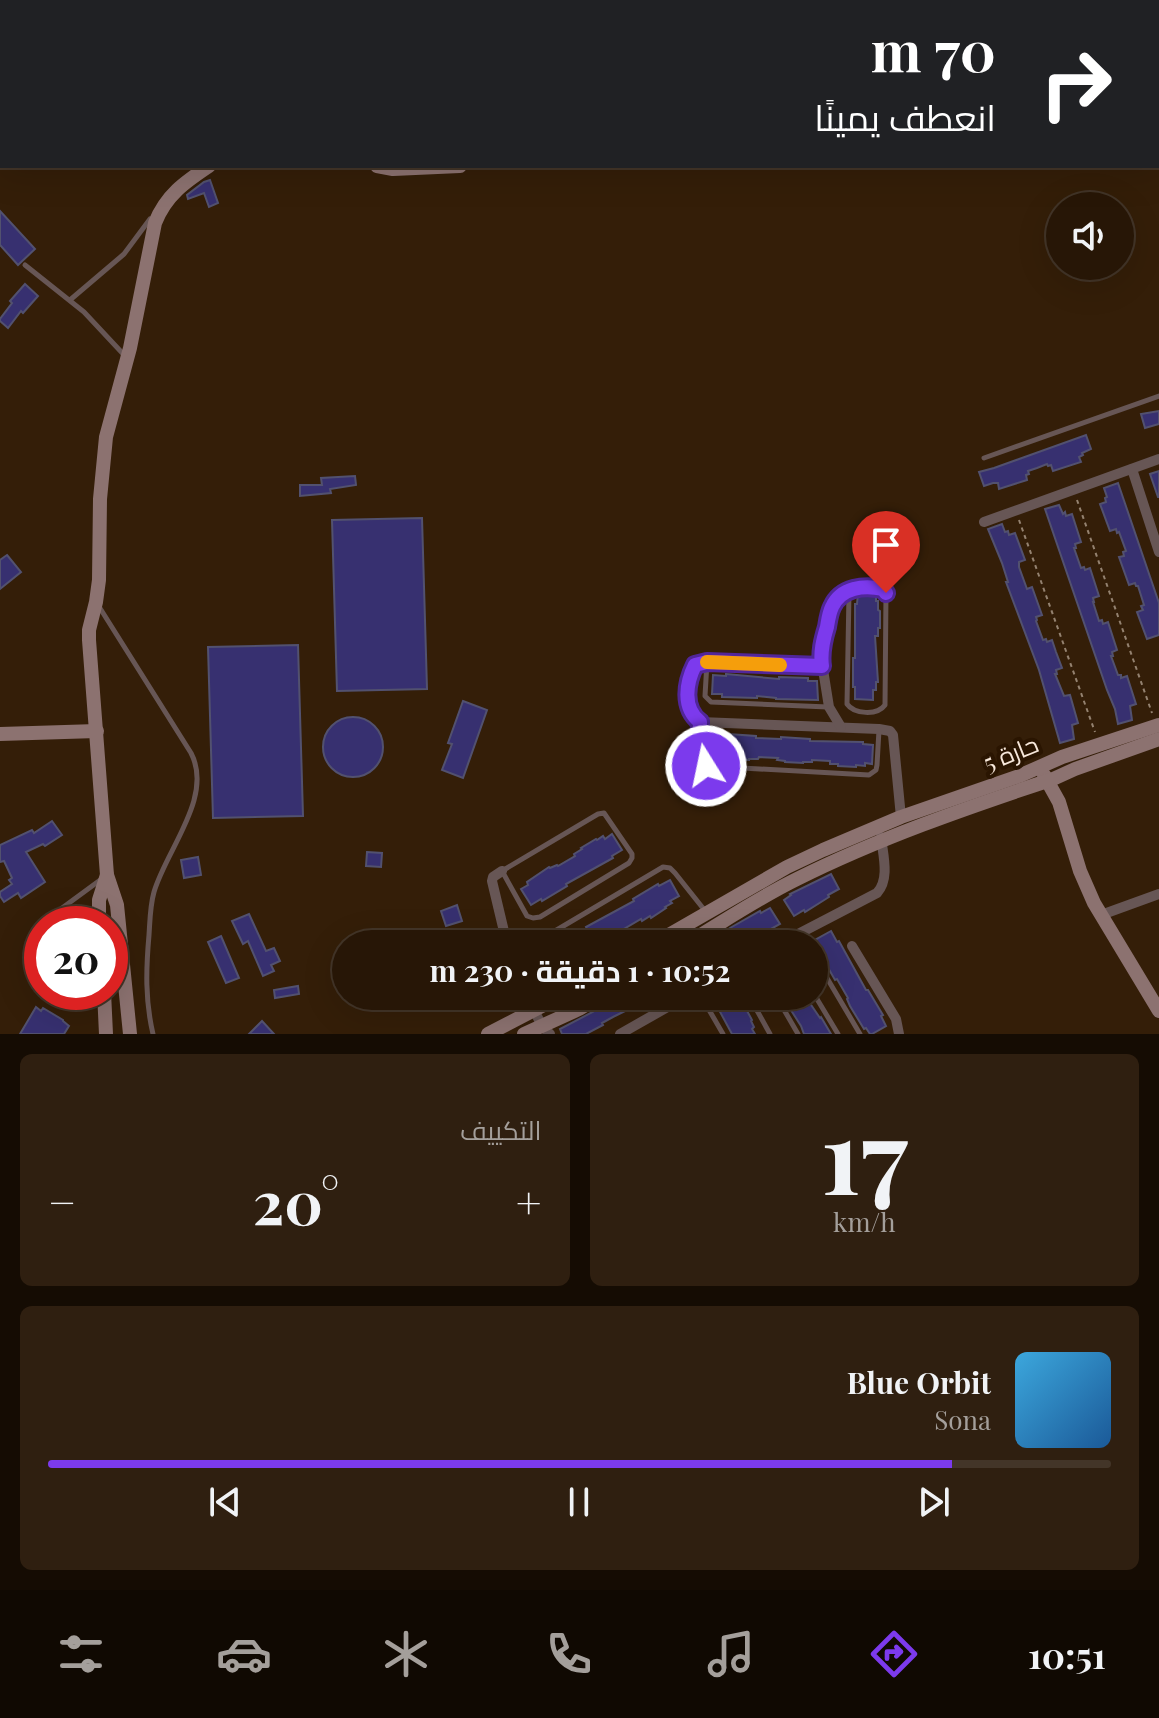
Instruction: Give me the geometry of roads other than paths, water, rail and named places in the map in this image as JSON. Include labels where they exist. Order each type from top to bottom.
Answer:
[{"type":"street","points":[[130,1034],[117,905],[107,875],[89,640],[99,580],[104,453],[155,223],[177,188],[206,168]]},
{"type":"street","points":[[388,168],[415,168]]},
{"type":"street","points":[[984,522],[1159,459]]},
{"type":"street","points":[[1132,469],[1159,552]]},
{"type":"street","points":[[841,727],[829,707],[822,647],[832,606],[851,589]]},
{"type":"street","points":[[822,666],[707,662],[695,665],[687,693],[689,709],[700,722],[886,729],[893,735],[901,817]]},
{"type":"street","name":"حارة 5","points":[[881,833],[901,817],[1100,745],[1158,730]]},
{"type":"street","name":"حارة 5","points":[[881,833],[907,830],[1053,778],[1158,730]]},
{"type":"street","points":[[0,734],[97,731]]},
{"type":"street","points":[[1049,763],[1080,871],[1101,915],[1159,1011]]},
{"type":"street","points":[[678,930],[787,867],[823,850],[881,833]]},
{"type":"street","points":[[804,930],[881,889],[885,877],[881,833]]},
{"type":"street","points":[[709,930],[881,833]]},
{"type":"street","points":[[502,871],[492,881],[504,930]]},
{"type":"street","points":[[99,906],[107,875]]},
{"type":"street","points":[[1101,915],[1159,894]]},
{"type":"street","points":[[852,946],[896,1019],[899,1034]]},
{"type":"street","points":[[105,1010],[106,1034]]},
{"type":"street","points":[[524,1034],[546,1030],[578,1010]]},
{"type":"street","points":[[620,1034],[662,1010]]},
{"type":"street","points":[[488,1034],[533,1011],[546,1030]]},
{"type":"street","points":[[106,1018],[128,1017]]},
{"type":"lane","points":[[70,300],[124,254],[150,218],[159,213]]},
{"type":"lane","points":[[25,265],[84,312],[127,358]]},
{"type":"lane","points":[[984,458],[1159,396]]},
{"type":"lane","points":[[878,588],[886,593],[885,705],[878,712],[853,711],[847,704],[851,589],[878,588]]},
{"type":"lane","points":[[96,602],[191,753],[197,774],[193,805],[161,872],[152,902],[146,981],[153,1034]]},
{"type":"lane","points":[[707,662],[705,696],[711,702],[829,707]]},
{"type":"lane","points":[[700,722],[699,759],[706,766],[869,775],[876,770],[879,729]]},
{"type":"lane","points":[[604,813],[632,854],[629,863],[540,917],[533,918],[527,916],[502,871],[604,813]]},
{"type":"lane","points":[[557,930],[663,867],[675,873],[707,914]]},
{"type":"lane","points":[[65,906],[107,875]]},
{"type":"lane","points":[[828,980],[860,1034]]},
{"type":"lane","points":[[709,1010],[723,1034]]},
{"type":"lane","points":[[757,1010],[770,1034]]},
{"type":"lane","points":[[784,1010],[798,1034]]},
{"type":"lane","points":[[824,1010],[838,1034]]}]
